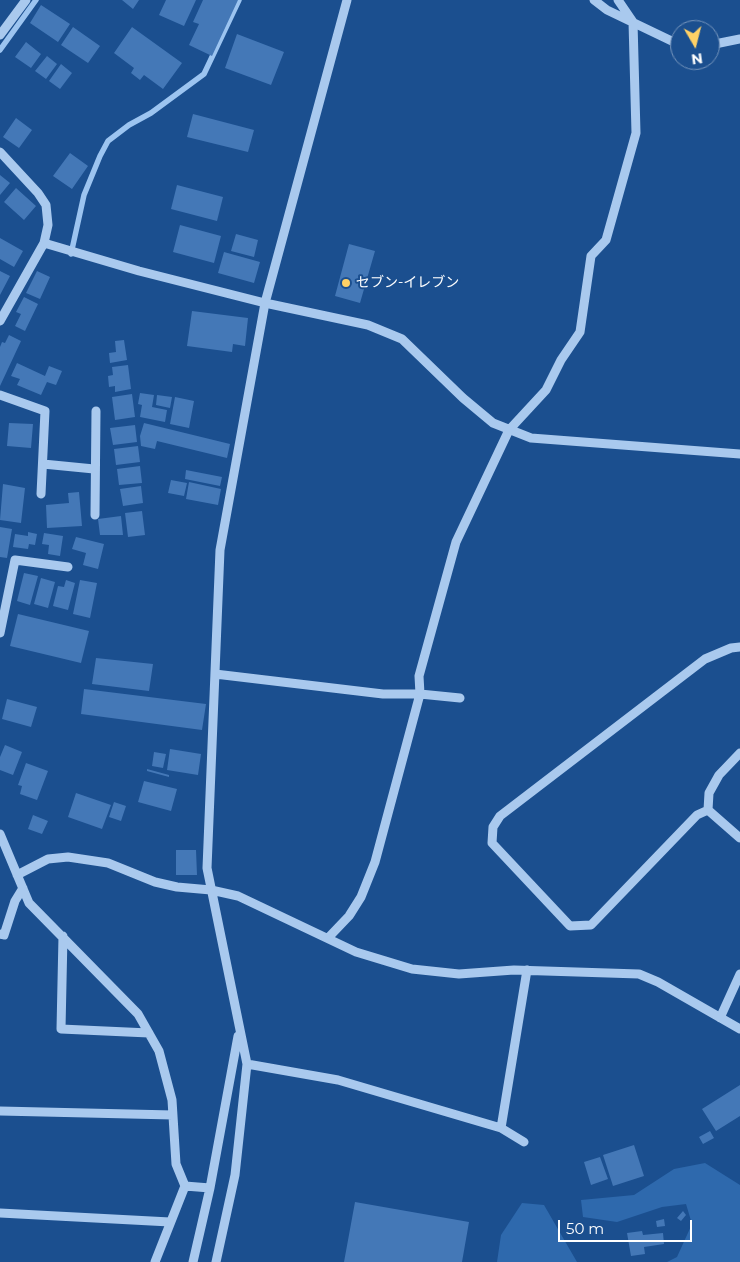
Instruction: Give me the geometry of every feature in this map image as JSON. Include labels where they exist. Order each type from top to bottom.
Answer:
[{"type":"street","points":[[0,35],[26,0]]},
{"type":"street","points":[[216,1262],[235,1175],[247,1064],[207,868],[220,550],[265,303],[347,0]]},
{"type":"street","points":[[594,0],[607,10],[670,40]]},
{"type":"street","points":[[328,938],[349,916],[361,897],[375,862],[420,694],[419,676],[456,542],[509,430],[546,390],[561,360],[580,332],[591,256],[606,240],[636,133],[633,22],[618,0]]},
{"type":"street","points":[[720,43],[740,39]]},
{"type":"street","points":[[0,152],[38,193],[46,205],[48,225],[44,243],[0,321]]},
{"type":"street","points":[[44,243],[139,271],[265,303],[368,325],[402,340],[463,398],[493,423],[531,438],[740,454]]},
{"type":"street","points":[[0,395],[45,411],[41,494]]},
{"type":"street","points":[[95,515],[96,411]]},
{"type":"street","points":[[43,464],[94,469]]},
{"type":"street","points":[[0,633],[15,560],[68,568]]},
{"type":"street","points":[[708,810],[697,816],[590,925],[570,926],[492,843],[493,827],[500,816],[705,659],[731,648],[740,647]]},
{"type":"street","points":[[215,674],[383,694],[420,694],[460,698]]},
{"type":"street","points":[[708,810],[709,794],[719,775],[740,753]]},
{"type":"street","points":[[708,810],[740,838]]},
{"type":"street","points":[[0,834],[29,903],[138,1014],[159,1051],[172,1100],[176,1164],[185,1186],[155,1262]]},
{"type":"street","points":[[17,875],[48,859],[68,857],[108,863],[155,882],[238,896],[356,952],[412,969],[459,974],[527,970],[639,974],[658,982],[740,1029]]},
{"type":"street","points":[[0,934],[4,935],[14,901],[23,888]]},
{"type":"street","points":[[63,936],[61,1029],[149,1033]]},
{"type":"street","points":[[501,1128],[527,970]]},
{"type":"street","points":[[720,1018],[740,974]]},
{"type":"street","points":[[193,1262],[210,1188],[239,1031]]},
{"type":"street","points":[[247,1064],[338,1080],[501,1128],[524,1142]]},
{"type":"street","points":[[0,1111],[173,1115]]},
{"type":"street","points":[[185,1186],[210,1188]]},
{"type":"street","points":[[0,1213],[170,1222]]},
{"type":"shaded area","points":[[705,1163],[740,1185],[740,1262],[667,1262],[677,1257],[692,1224],[686,1204],[662,1207],[617,1222],[583,1217],[581,1200],[634,1195],[674,1169]]},
{"type":"shaded area","points":[[522,1203],[544,1205],[577,1262],[497,1262],[501,1235]]},
{"type":"building","points":[[122,0],[139,0],[133,9]]},
{"type":"building","points":[[166,0],[196,0],[184,26],[159,15]]},
{"type":"building","points":[[203,0],[238,0],[212,56],[189,45],[199,24],[193,22]]},
{"type":"building","points":[[41,5],[70,24],[58,42],[30,23]]},
{"type":"building","points":[[73,27],[100,46],[88,63],[61,45]]},
{"type":"building","points":[[132,27],[182,63],[163,89],[144,75],[140,80],[131,73],[134,68],[114,53]]},
{"type":"building","points":[[237,34],[284,52],[271,85],[225,68]]},
{"type":"building","points":[[26,42],[41,54],[31,68],[15,57]]},
{"type":"building","points":[[47,56],[57,64],[46,79],[35,71]]},
{"type":"building","points":[[61,64],[72,73],[60,89],[49,81]]},
{"type":"building","points":[[193,114],[254,130],[248,152],[187,137]]},
{"type":"building","points":[[16,118],[32,130],[19,148],[3,137]]},
{"type":"building","points":[[70,153],[88,166],[72,189],[53,176]]},
{"type":"building","points":[[0,175],[10,183],[0,195]]},
{"type":"building","points":[[177,185],[223,197],[217,221],[171,209]]},
{"type":"building","points":[[16,188],[36,206],[24,220],[4,202]]},
{"type":"building","points":[[180,225],[221,236],[214,263],[173,252]]},
{"type":"building","points":[[236,234],[258,240],[254,257],[231,251]]},
{"type":"building","points":[[0,238],[23,251],[14,267],[0,259]]},
{"type":"building","points":[[349,244],[375,251],[360,303],[335,296]]},
{"type":"building","points":[[224,252],[260,262],[254,283],[218,273]]},
{"type":"building","points":[[0,271],[10,276],[0,295]]},
{"type":"building","points":[[37,271],[50,277],[40,299],[26,293]]},
{"type":"building","points":[[24,297],[38,304],[25,331],[15,326],[21,314],[16,312]]},
{"type":"building","points":[[192,311],[248,318],[245,346],[233,344],[232,352],[187,346]]},
{"type":"building","points":[[9,335],[21,341],[0,386],[0,347],[2,342],[5,343]]},
{"type":"building","points":[[124,340],[127,360],[110,363],[109,353],[116,352],[115,341]]},
{"type":"building","points":[[17,363],[45,376],[49,366],[62,371],[56,385],[47,382],[41,395],[17,385],[20,379],[11,376]]},
{"type":"building","points":[[128,365],[131,389],[115,392],[115,386],[109,387],[108,376],[113,375],[112,367]]},
{"type":"building","points":[[140,393],[154,395],[152,407],[167,410],[165,422],[140,417],[142,405],[138,404]]},
{"type":"building","points":[[132,394],[135,417],[115,420],[112,397]]},
{"type":"building","points":[[157,395],[172,397],[170,408],[156,405]]},
{"type":"building","points":[[175,397],[194,401],[189,428],[170,424]]},
{"type":"building","points":[[9,423],[33,424],[31,448],[7,446]]},
{"type":"building","points":[[144,423],[230,444],[227,458],[157,441],[155,449],[141,446],[140,436]]},
{"type":"building","points":[[135,425],[137,442],[113,445],[110,428]]},
{"type":"building","points":[[138,446],[140,462],[116,465],[114,449]]},
{"type":"building","points":[[140,466],[142,483],[119,485],[117,469]]},
{"type":"building","points":[[186,470],[222,477],[220,486],[185,479]]},
{"type":"building","points":[[171,480],[187,483],[184,496],[168,493]]},
{"type":"building","points":[[189,482],[221,489],[218,505],[186,499]]},
{"type":"building","points":[[3,484],[25,488],[21,523],[0,520]]},
{"type":"building","points":[[141,486],[143,503],[123,506],[120,489]]},
{"type":"building","points":[[79,492],[82,526],[47,528],[46,505],[69,503],[68,493]]},
{"type":"building","points":[[142,511],[145,535],[128,537],[125,513]]},
{"type":"building","points":[[121,516],[123,535],[100,535],[98,519]]},
{"type":"building","points":[[0,527],[12,529],[7,558],[0,557]]},
{"type":"building","points":[[28,532],[37,534],[35,545],[29,544],[28,549],[13,547],[15,534],[28,536]]},
{"type":"building","points":[[44,533],[63,536],[60,556],[48,554],[49,545],[42,544]]},
{"type":"building","points":[[76,537],[104,544],[98,569],[83,565],[86,553],[72,549]]},
{"type":"building","points":[[24,573],[38,576],[30,605],[17,601]]},
{"type":"building","points":[[41,578],[55,582],[48,608],[34,604]]},
{"type":"building","points":[[66,580],[75,583],[68,610],[53,606],[58,586],[64,587]]},
{"type":"building","points":[[80,580],[97,583],[90,618],[73,614]]},
{"type":"building","points":[[18,614],[89,631],[81,663],[10,646]]},
{"type":"building","points":[[96,658],[153,664],[149,691],[92,684]]},
{"type":"building","points":[[84,689],[206,704],[202,730],[81,714]]},
{"type":"building","points":[[7,699],[37,707],[31,727],[2,719]]},
{"type":"building","points":[[5,745],[22,752],[13,775],[0,770],[0,757]]},
{"type":"building","points":[[170,749],[201,754],[198,775],[167,770]]},
{"type":"building","points":[[154,752],[166,754],[163,768],[152,766]]},
{"type":"building","points":[[26,763],[48,771],[37,800],[20,794],[22,786],[18,785]]},
{"type":"building","points":[[147,769],[169,775],[169,777],[147,771]]},
{"type":"building","points":[[144,781],[177,789],[171,811],[138,802]]},
{"type":"building","points":[[76,793],[111,805],[102,829],[68,817]]},
{"type":"building","points":[[114,802],[126,806],[121,821],[109,817]]},
{"type":"building","points":[[33,815],[48,821],[42,834],[28,829]]},
{"type":"building","points":[[176,850],[196,850],[197,875],[176,875]]},
{"type":"building","points":[[740,1085],[740,1116],[716,1131],[702,1109]]},
{"type":"building","points":[[710,1131],[714,1138],[703,1144],[699,1137]]},
{"type":"building","points":[[634,1145],[644,1176],[613,1186],[603,1155]]},
{"type":"building","points":[[600,1157],[608,1179],[591,1185],[584,1162]]},
{"type":"building","points":[[355,1202],[469,1222],[462,1262],[344,1262]]},
{"type":"building","points":[[683,1211],[686,1215],[681,1221],[677,1218]]},
{"type":"building","points":[[664,1219],[665,1226],[657,1227],[656,1221]]},
{"type":"building","points":[[642,1231],[643,1235],[663,1233],[664,1244],[644,1247],[645,1254],[631,1256],[627,1233]]},
{"type":"waterway","points":[[0,50],[36,0]]},
{"type":"waterway","points":[[71,254],[84,195],[108,141],[129,125],[151,113],[204,74],[239,0]]},
{"type":"place","name":"セブン-イレブン","points":[[346,283]]}]
